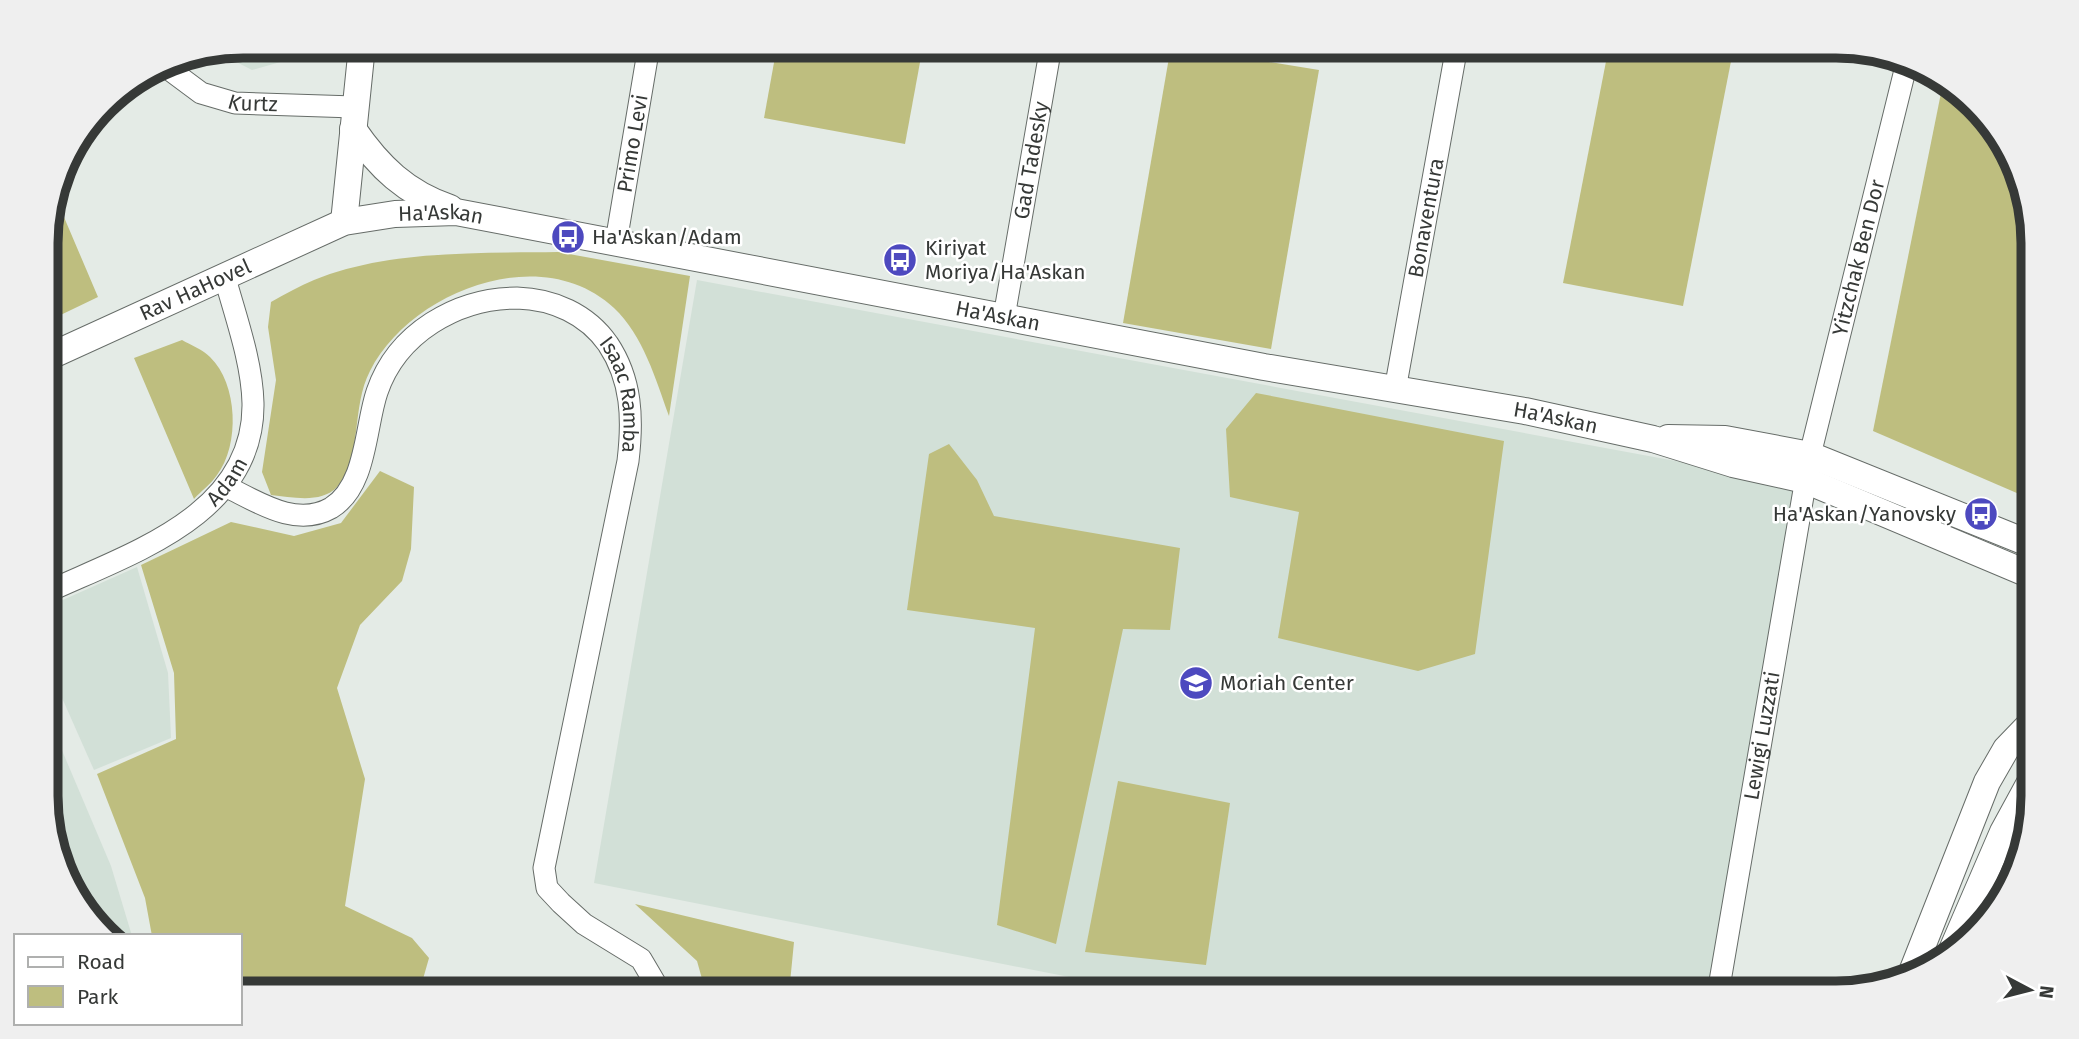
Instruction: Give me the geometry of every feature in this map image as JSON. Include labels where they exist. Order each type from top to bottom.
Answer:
[{"type":"street","points":[[344,222],[361,58]]},
{"type":"street","name":"Primo Levi","points":[[616,242],[647,58]]},
{"type":"street","name":"Gad Tadesky","points":[[1004,317],[1049,58]]},
{"type":"street","name":"Bonaventura","points":[[1395,390],[1455,58]]},
{"type":"street","name":"Kurtz","points":[[173,72],[201,93],[235,103],[354,118]]},
{"type":"street","name":"Yitzchak Ben Dor","points":[[1807,467],[1905,72]]},
{"type":"street","points":[[354,118],[373,159],[414,193],[476,215]]},
{"type":"street","name":"Ha'Askan","points":[[344,222],[395,214],[438,212],[476,215],[1004,317],[1395,390],[1525,411],[1653,439],[1722,461],[1807,467],[2021,541]]},
{"type":"street","name":"Rav HaHovel","points":[[58,353],[344,222]]},
{"type":"street","name":"Adam","points":[[58,587],[183,525],[227,487],[244,459],[252,427],[253,401],[241,335],[225,278]]},
{"type":"street","name":"Isaac Ramba","points":[[227,487],[288,514],[308,515],[331,508],[346,494],[357,471],[377,392],[387,370],[404,346],[448,311],[499,298],[535,298],[580,316],[600,332],[624,375],[632,427],[628,460],[544,868],[547,888],[561,903],[584,924],[641,959],[654,981]]},
{"type":"street","name":"Ha'Askan","points":[[1807,467],[2021,570]]},
{"type":"street","name":"Lewigi Luzzati","points":[[1720,981],[1807,467]]},
{"type":"street","points":[[1916,963],[1987,782],[2006,749],[2021,733]]},
{"type":"street","points":[[1959,934],[2003,832],[2021,800]]},
{"type":"shaded area","points":[[289,58],[284,61],[252,70],[230,59]]},
{"type":"shaded area","name":"Moriah Center","points":[[697,280],[1800,484],[1709,981],[1089,981],[594,883]]},
{"type":"shaded area","points":[[137,567],[168,673],[171,738],[94,770],[58,689],[58,602]]},
{"type":"shaded area","points":[[58,741],[111,866],[131,934],[120,934],[96,909],[82,889],[72,867],[59,821]]},
{"type":"green space","points":[[775,58],[921,58],[905,144],[764,118]]},
{"type":"green space","points":[[1169,58],[1245,58],[1319,70],[1271,349],[1123,323]]},
{"type":"green space","points":[[1607,58],[1732,58],[1683,306],[1563,283]]},
{"type":"green space","points":[[1941,91],[1975,121],[1990,140],[2007,172],[2020,218],[2021,495],[1873,431]]},
{"type":"green space","points":[[61,209],[98,297],[58,316]]},
{"type":"green space","points":[[558,252],[690,276],[669,416],[641,345],[614,308],[584,288],[551,278],[515,277],[480,284],[446,298],[415,318],[389,343],[364,385],[354,446],[345,475],[337,487],[315,498],[271,495],[262,472],[276,380],[268,327],[271,302],[314,280],[372,263],[434,255]]},
{"type":"green space","points":[[182,340],[207,354],[219,369],[231,398],[233,415],[230,448],[224,462],[215,478],[194,499],[134,358]]},
{"type":"green space","points":[[1256,393],[1504,441],[1475,654],[1418,671],[1278,638],[1299,512],[1230,497],[1226,429]]},
{"type":"green space","points":[[949,444],[977,480],[994,516],[1180,548],[1170,630],[1123,629],[1056,944],[997,925],[1035,628],[907,610],[929,454]]},
{"type":"green space","points":[[380,471],[414,487],[411,549],[402,581],[360,625],[337,688],[365,779],[345,906],[412,938],[429,958],[422,981],[242,981],[242,934],[152,934],[145,898],[97,774],[176,739],[174,673],[141,565],[231,522],[294,536],[341,523]]},
{"type":"green space","points":[[1118,781],[1230,803],[1206,965],[1085,952]]},
{"type":"green space","points":[[2015,844],[2002,878],[1983,908]]},
{"type":"green space","points":[[635,904],[794,942],[790,981],[703,981],[697,961]]},
{"type":"place","name":"Ha'Askan/Adam","points":[[568,237]]},
{"type":"place","name":"Kiriyat Moriya/Ha'Askan","points":[[900,260]]},
{"type":"place","name":"Ha'Askan/Yanovsky","points":[[1981,514]]},
{"type":"place","name":"Moriah Center","points":[[1196,683]]}]
